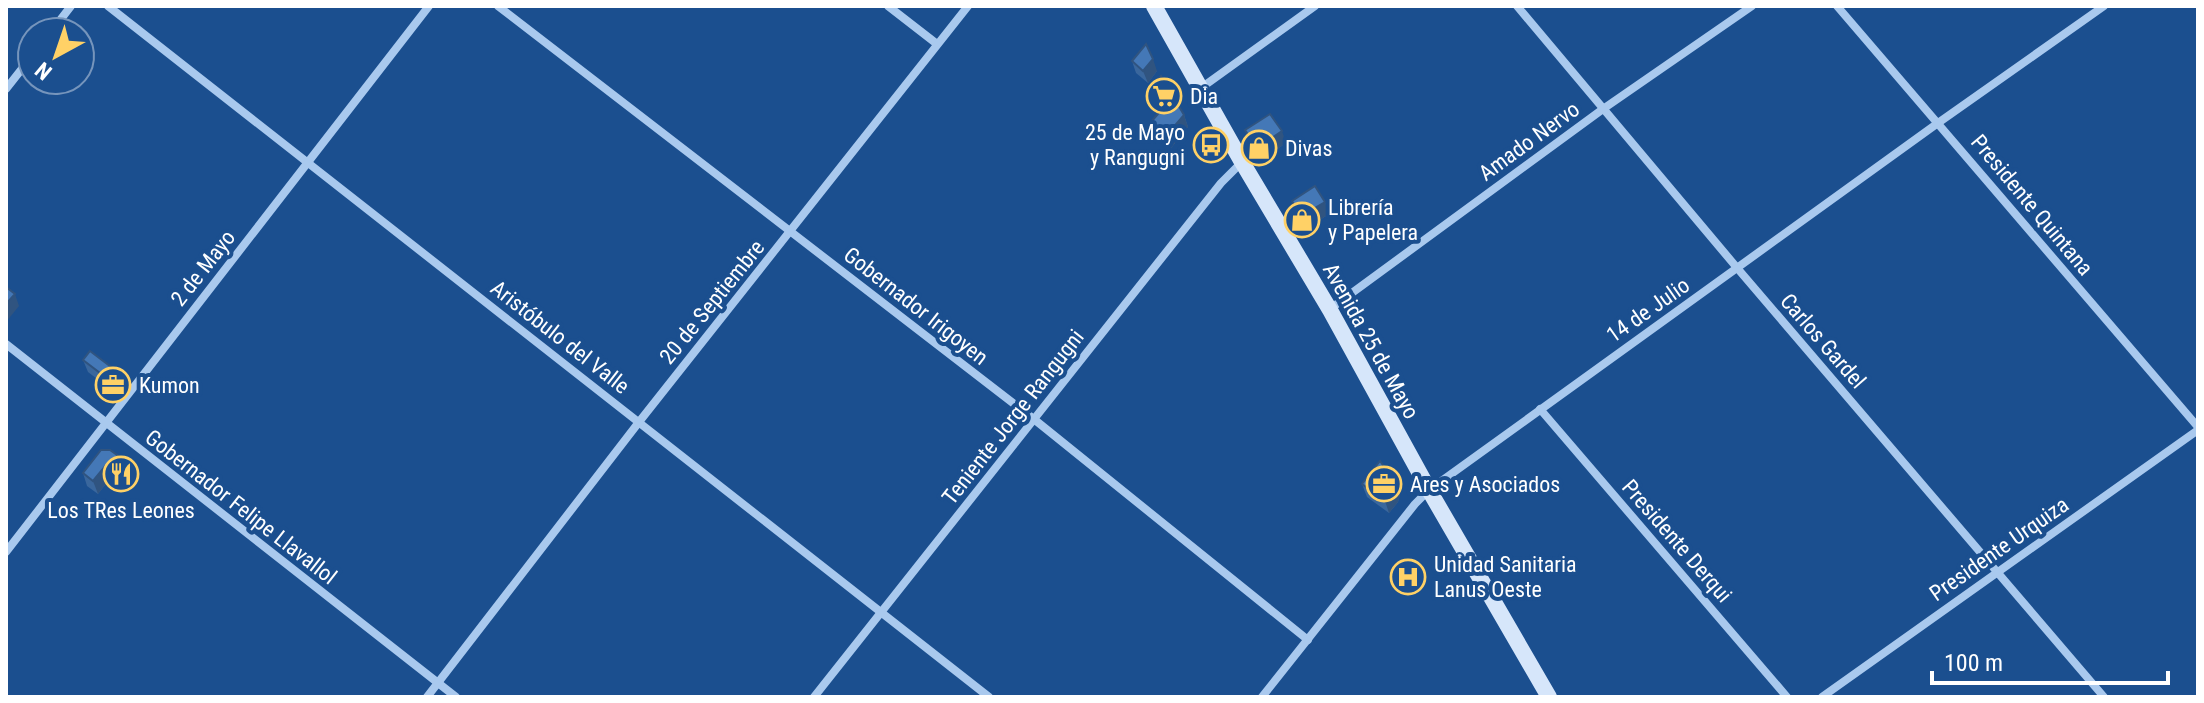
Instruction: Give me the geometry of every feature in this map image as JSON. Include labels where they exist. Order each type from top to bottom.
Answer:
[{"type":"main road","name":"Avenida 25 de Mayo","points":[[1154,6],[1549,697]]},
{"type":"street","name":"Aristóbulo del Valle","points":[[108,6],[989,697]]},
{"type":"street","name":"2 de Mayo","points":[[6,552],[429,6]]},
{"type":"street","name":"Gobernador Irigoyen","points":[[498,6],[1035,420],[1308,640]]},
{"type":"street","points":[[888,6],[937,44]]},
{"type":"street","name":"20 de Septiembre","points":[[427,697],[639,422],[968,6]]},
{"type":"street","points":[[1201,88],[1315,6]]},
{"type":"street","name":"Carlos Gardel","points":[[1517,6],[2104,697]]},
{"type":"street","name":"Amado Nervo","points":[[1330,310],[1603,109],[1752,6]]},
{"type":"street","name":"Presidente Quintana","points":[[1837,6],[2198,428]]},
{"type":"street","name":"14 de Julio","points":[[1262,697],[1429,490],[2104,6]]},
{"type":"street","name":"Teniente Jorge Rangugni","points":[[814,697],[1221,183],[1242,162]]},
{"type":"street","name":"Gobernador Felipe Llavallol","points":[[6,344],[456,697]]},
{"type":"street","name":"Presidente Derqui","points":[[1540,409],[1787,697]]},
{"type":"street","name":"Presidente Urquiza","points":[[1822,697],[2198,428]]},
{"type":"building","points":[[1146,44],[1153,59],[1143,71],[1132,61]]},
{"type":"building","points":[[1161,76],[1184,115],[1166,136],[1151,122],[1164,107],[1147,92]]},
{"type":"building","points":[[1270,114],[1282,131],[1257,148],[1245,130]]},
{"type":"building","points":[[1315,186],[1325,202],[1301,216],[1292,201]]},
{"type":"building","points":[[6,287],[15,294],[6,304]]},
{"type":"building","points":[[90,351],[115,370],[108,379],[83,360]]},
{"type":"building","points":[[101,450],[110,450],[128,463],[119,474],[106,465],[93,481],[83,473]]},
{"type":"building","points":[[1380,461],[1395,482],[1385,501],[1362,484]]},
{"type":"place","name":"Dia","points":[[1164,96]]},
{"type":"place","name":"25 de Mayo y Rangugni","points":[[1211,145]]},
{"type":"place","name":"Divas","points":[[1259,148]]},
{"type":"place","name":"Librería y Papelera","points":[[1302,220]]},
{"type":"place","name":"Kumon","points":[[113,385]]},
{"type":"place","name":"Los TRes Leones","points":[[121,474]]},
{"type":"place","name":"Ares y Asociados","points":[[1384,484]]},
{"type":"place","name":"Unidad Sanitaria Lanus Oeste","points":[[1408,577]]}]
